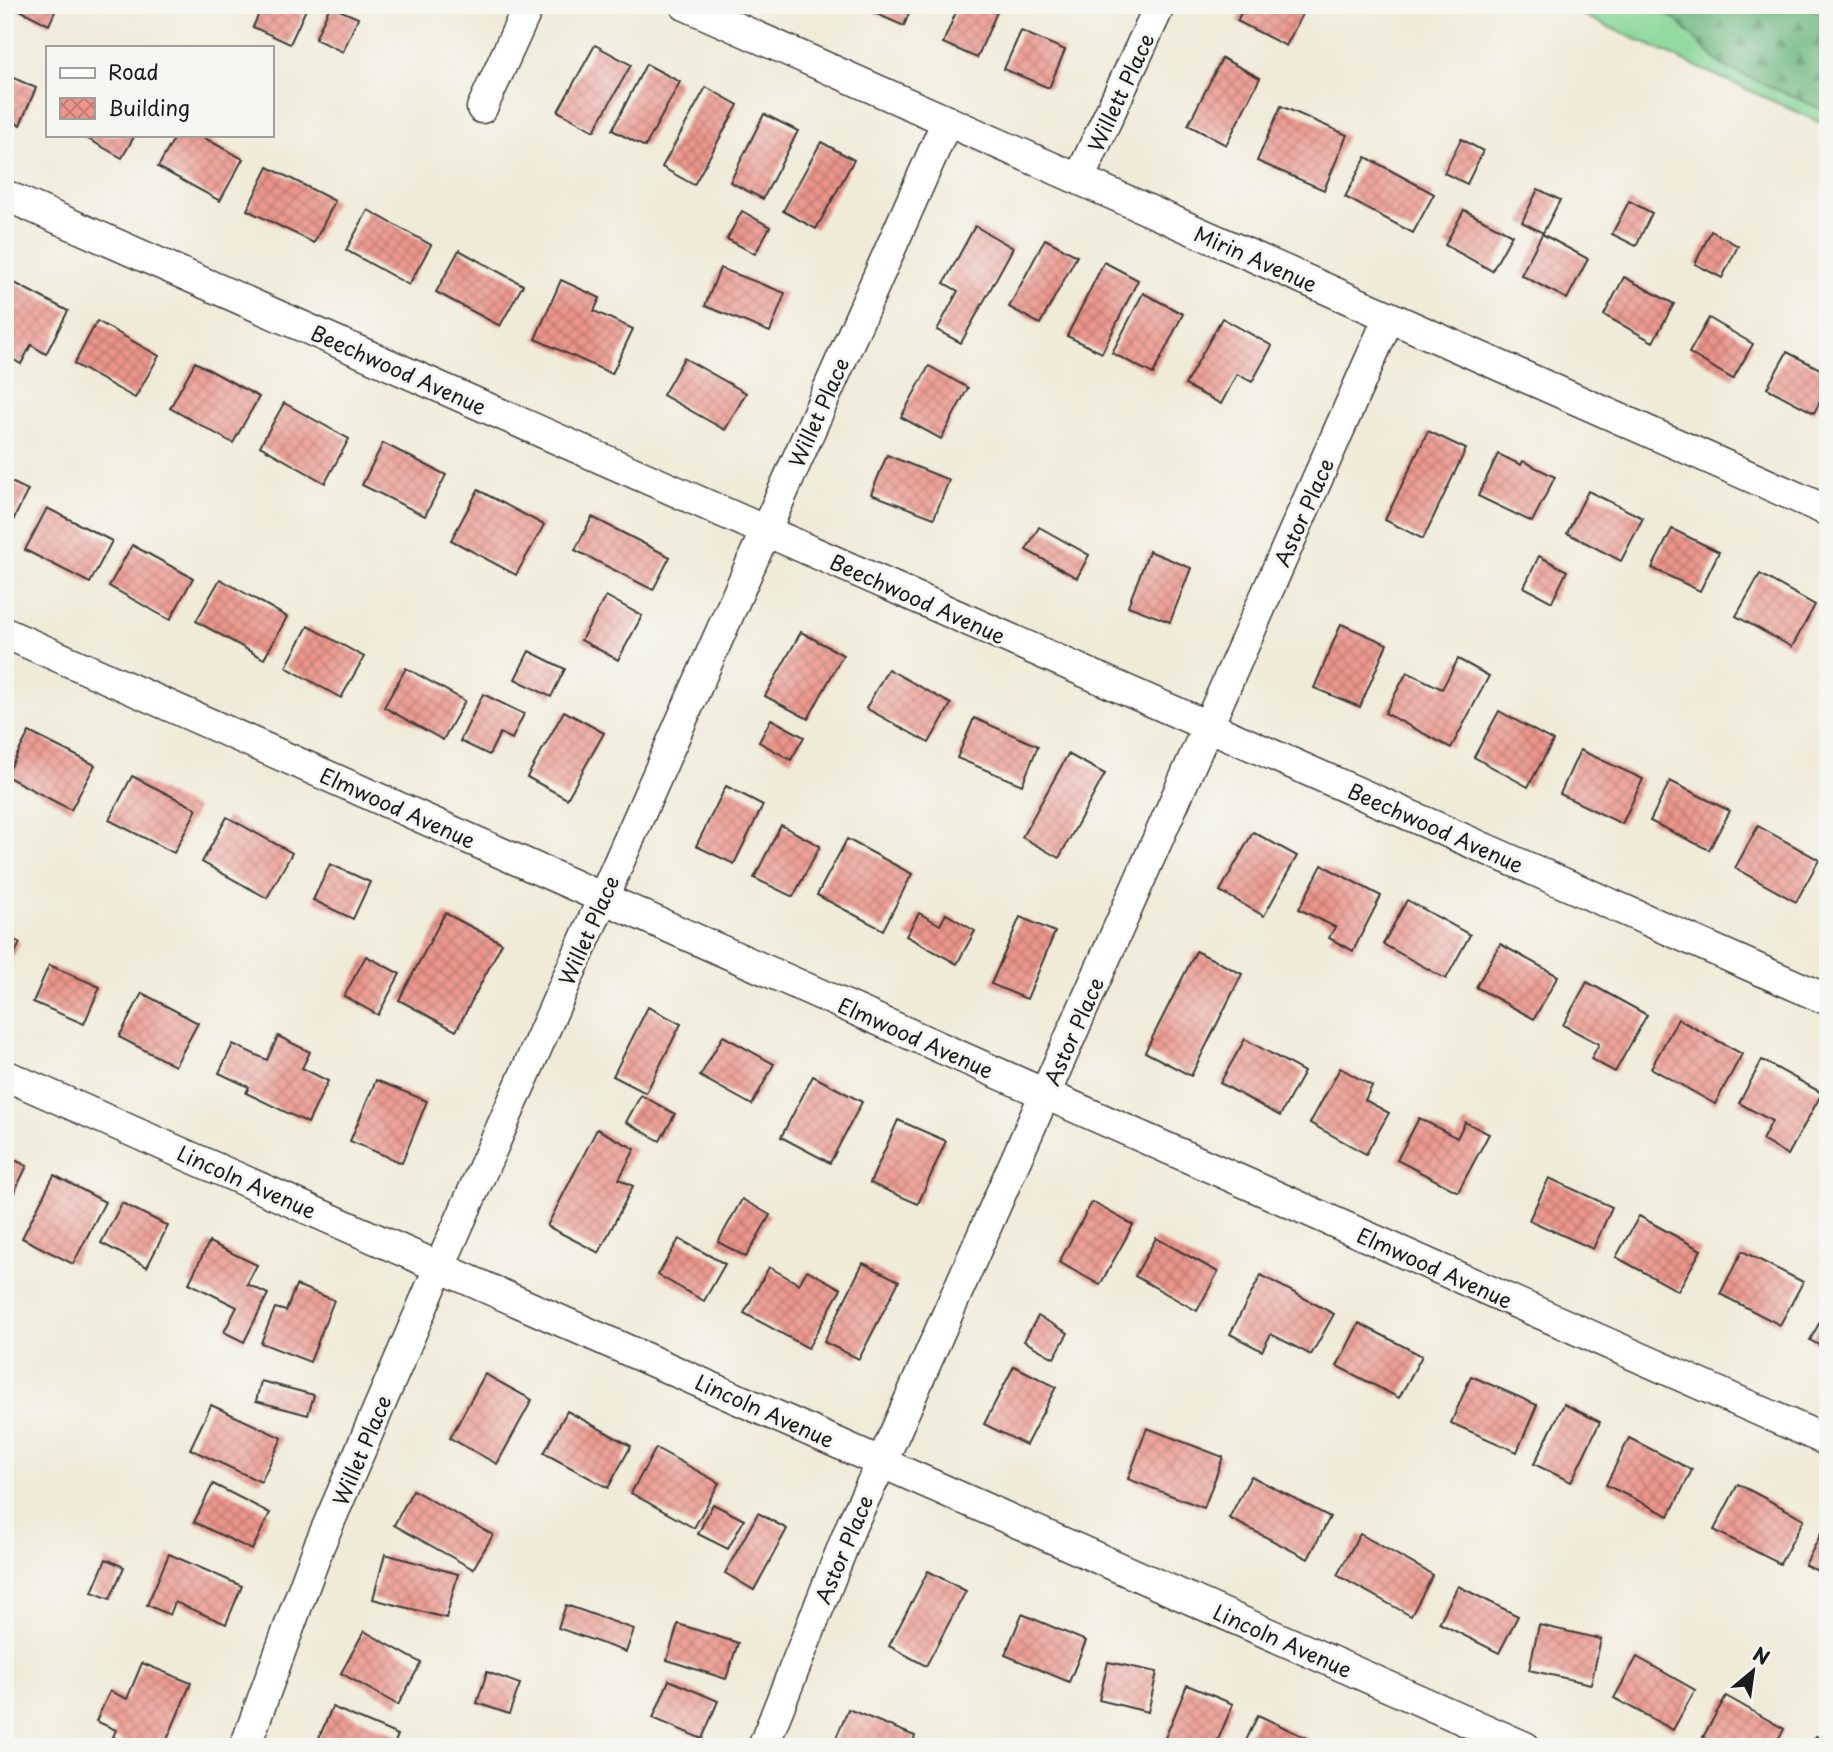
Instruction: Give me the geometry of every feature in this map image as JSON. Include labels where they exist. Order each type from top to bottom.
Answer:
[{"type":"street","points":[[482,108],[528,5]]},
{"type":"street","name":"Mirin Avenue","points":[[685,5],[1828,511]]},
{"type":"street","name":"Willett Place","points":[[1079,179],[1160,5]]},
{"type":"street","name":"Willet Place","points":[[245,1747],[319,1546],[440,1266],[947,121]]},
{"type":"street","name":"Beechwood Avenue","points":[[7,196],[1828,1000]]},
{"type":"street","name":"Astor Place","points":[[763,1747],[852,1524],[882,1462],[1389,317]]},
{"type":"street","name":"Elmwood Avenue","points":[[5,633],[1828,1441]]},
{"type":"street","name":"Lincoln Avenue","points":[[5,1075],[1525,1747]]},
{"type":"green space","points":[[1560,5],[1828,5],[1828,126]]},
{"type":"green space","points":[[1654,5],[1825,5],[1828,9],[1828,112],[1721,65],[1677,21]]},
{"type":"building","points":[[10,5],[58,5],[49,25]]},
{"type":"building","points":[[263,5],[308,5],[290,44],[253,27]]},
{"type":"building","points":[[873,5],[912,5],[904,26],[870,11]]},
{"type":"building","points":[[959,5],[1000,5],[977,58],[943,43]]},
{"type":"building","points":[[1245,5],[1307,5],[1286,46],[1237,21]]},
{"type":"building","points":[[330,6],[358,18],[343,52],[315,39]]},
{"type":"building","points":[[1021,31],[1065,50],[1049,88],[1004,69]]},
{"type":"building","points":[[595,45],[631,65],[594,131],[558,111]]},
{"type":"building","points":[[1222,58],[1260,78],[1226,145],[1188,125]]},
{"type":"building","points":[[646,64],[680,82],[645,147],[612,130]]},
{"type":"building","points":[[5,74],[36,88],[20,125],[5,119]]},
{"type":"building","points":[[706,87],[738,105],[694,185],[662,167]]},
{"type":"building","points":[[1281,106],[1347,135],[1324,190],[1257,161]]},
{"type":"building","points":[[764,114],[798,131],[763,199],[730,182]]},
{"type":"building","points":[[83,136],[134,136],[122,158]]},
{"type":"building","points":[[175,136],[201,136],[243,159],[220,201],[158,167]]},
{"type":"building","points":[[1461,139],[1483,151],[1467,184],[1444,173]]},
{"type":"building","points":[[821,142],[854,160],[816,229],[783,211]]},
{"type":"building","points":[[1366,157],[1434,194],[1413,233],[1345,197]]},
{"type":"building","points":[[268,167],[335,201],[314,243],[247,210]]},
{"type":"building","points":[[1538,189],[1560,200],[1543,233],[1522,222]]},
{"type":"building","points":[[1629,201],[1652,213],[1636,246],[1612,234]]},
{"type":"building","points":[[368,210],[431,245],[409,285],[346,250]]},
{"type":"building","points":[[1464,210],[1512,235],[1492,271],[1445,245]]},
{"type":"building","points":[[742,211],[770,227],[755,254],[727,239]]},
{"type":"building","points":[[975,226],[1013,248],[961,343],[937,330],[958,291],[944,283]]},
{"type":"building","points":[[1711,231],[1738,246],[1722,278],[1695,264]]},
{"type":"building","points":[[1542,234],[1588,259],[1567,299],[1521,275]]},
{"type":"building","points":[[1045,239],[1077,256],[1040,324],[1009,307]]},
{"type":"building","points":[[459,250],[523,285],[500,326],[436,292]]},
{"type":"building","points":[[1104,262],[1138,280],[1102,353],[1067,336]]},
{"type":"building","points":[[720,268],[785,293],[770,332],[705,306]]},
{"type":"building","points":[[1624,277],[1674,304],[1653,342],[1604,315]]},
{"type":"building","points":[[5,278],[68,311],[46,354],[31,345],[21,364],[5,355]]},
{"type":"building","points":[[561,280],[600,298],[594,311],[633,329],[612,374],[535,339]]},
{"type":"building","points":[[1143,293],[1183,314],[1153,374],[1112,353]]},
{"type":"building","points":[[1222,318],[1272,346],[1252,382],[1237,374],[1221,404],[1185,385]]},
{"type":"building","points":[[1709,318],[1753,344],[1733,379],[1689,353]]},
{"type":"building","points":[[97,321],[159,356],[135,398],[74,364]]},
{"type":"building","points":[[1787,352],[1828,373],[1828,387],[1814,413],[1767,388]]},
{"type":"building","points":[[684,358],[746,393],[725,430],[663,395]]},
{"type":"building","points":[[195,362],[259,397],[233,443],[170,408]]},
{"type":"building","points":[[929,366],[968,388],[941,439],[901,417]]},
{"type":"building","points":[[284,403],[349,439],[325,483],[260,446]]},
{"type":"building","points":[[1428,431],[1466,449],[1423,539],[1385,520]]},
{"type":"building","points":[[383,443],[446,475],[425,516],[362,485]]},
{"type":"building","points":[[1498,454],[1521,465],[1523,461],[1555,477],[1532,522],[1478,496]]},
{"type":"building","points":[[887,455],[949,480],[934,518],[871,494]]},
{"type":"building","points":[[5,479],[28,490],[5,537]]},
{"type":"building","points":[[478,490],[544,525],[516,575],[451,540]]},
{"type":"building","points":[[1588,491],[1643,518],[1621,561],[1567,533]]},
{"type":"building","points":[[47,508],[112,541],[90,583],[25,550]]},
{"type":"building","points":[[592,517],[670,557],[653,590],[575,550]]},
{"type":"building","points":[[1039,527],[1089,555],[1077,578],[1026,550]]},
{"type":"building","points":[[1672,529],[1719,552],[1700,591],[1652,568]]},
{"type":"building","points":[[132,545],[193,578],[170,620],[109,586]]},
{"type":"building","points":[[1149,551],[1191,568],[1170,622],[1128,606]]},
{"type":"building","points":[[1539,556],[1567,571],[1552,602],[1524,587]]},
{"type":"building","points":[[1760,574],[1815,605],[1792,647],[1736,616]]},
{"type":"building","points":[[220,579],[287,617],[264,659],[196,621]]},
{"type":"building","points":[[606,596],[642,616],[618,660],[581,640]]},
{"type":"building","points":[[1341,624],[1387,644],[1360,707],[1314,688]]},
{"type":"building","points":[[308,626],[364,657],[341,698],[286,667]]},
{"type":"building","points":[[801,632],[843,655],[808,719],[765,696]]},
{"type":"building","points":[[529,651],[565,669],[551,697],[515,679]]},
{"type":"building","points":[[1458,659],[1489,676],[1451,748],[1385,713],[1407,672],[1442,689]]},
{"type":"building","points":[[406,668],[465,701],[443,740],[384,707]]},
{"type":"building","points":[[888,669],[951,704],[929,743],[866,708]]},
{"type":"building","points":[[483,694],[524,714],[512,739],[500,733],[489,755],[460,741]]},
{"type":"building","points":[[564,711],[604,733],[567,799],[527,777]]},
{"type":"building","points":[[1499,711],[1553,741],[1528,787],[1474,757]]},
{"type":"building","points":[[974,718],[1038,746],[1022,785],[957,758]]},
{"type":"building","points":[[771,719],[804,737],[791,760],[759,742]]},
{"type":"building","points":[[29,732],[95,765],[71,810],[6,776]]},
{"type":"building","points":[[1580,750],[1643,779],[1622,824],[1560,794]]},
{"type":"building","points":[[1068,754],[1105,774],[1059,858],[1022,837]]},
{"type":"building","points":[[132,776],[197,809],[174,853],[109,820]]},
{"type":"building","points":[[1670,781],[1730,811],[1709,850],[1650,821]]},
{"type":"building","points":[[726,786],[763,805],[734,864],[696,846]]},
{"type":"building","points":[[227,817],[292,853],[267,898],[202,862]]},
{"type":"building","points":[[781,825],[820,846],[793,897],[754,878]]},
{"type":"building","points":[[1758,826],[1819,860],[1796,902],[1735,868]]},
{"type":"building","points":[[1253,832],[1297,856],[1264,916],[1220,891]]},
{"type":"building","points":[[847,839],[912,874],[883,930],[817,895]]},
{"type":"building","points":[[330,864],[370,882],[353,919],[313,900]]},
{"type":"building","points":[[1322,865],[1381,896],[1353,951],[1329,938],[1335,927],[1299,909]]},
{"type":"building","points":[[1407,900],[1470,935],[1446,979],[1383,944]]},
{"type":"building","points":[[445,913],[502,943],[456,1031],[399,1000]]},
{"type":"building","points":[[919,913],[940,925],[946,914],[975,931],[957,964],[906,936]]},
{"type":"building","points":[[1020,917],[1055,932],[1027,999],[991,984]]},
{"type":"building","points":[[5,935],[20,943],[5,972]]},
{"type":"building","points":[[1500,944],[1558,976],[1534,1019],[1476,987]]},
{"type":"building","points":[[1196,951],[1242,974],[1191,1076],[1145,1052]]},
{"type":"building","points":[[366,956],[400,974],[378,1015],[344,996]]},
{"type":"building","points":[[49,965],[100,987],[84,1024],[33,1002]]},
{"type":"building","points":[[1587,982],[1647,1015],[1615,1072],[1591,1059],[1599,1044],[1563,1025]]},
{"type":"building","points":[[142,993],[198,1023],[175,1066],[119,1037]]},
{"type":"building","points":[[648,1007],[681,1024],[646,1093],[613,1076]]},
{"type":"building","points":[[1678,1019],[1742,1054],[1715,1104],[1651,1068]]},
{"type":"building","points":[[278,1036],[310,1052],[302,1068],[328,1081],[308,1123],[246,1093],[249,1087],[219,1073],[233,1044],[267,1060]]},
{"type":"building","points":[[723,1036],[774,1064],[752,1105],[700,1076]]},
{"type":"building","points":[[1245,1039],[1304,1072],[1280,1116],[1220,1083]]},
{"type":"building","points":[[1762,1060],[1822,1093],[1788,1155],[1762,1140],[1772,1121],[1739,1103]]},
{"type":"building","points":[[1340,1068],[1372,1086],[1365,1100],[1389,1113],[1366,1154],[1310,1123]]},
{"type":"building","points":[[813,1076],[862,1102],[830,1163],[781,1137]]},
{"type":"building","points":[[376,1080],[427,1101],[402,1163],[350,1141]]},
{"type":"building","points":[[641,1095],[675,1114],[660,1141],[626,1122]]},
{"type":"building","points":[[1419,1118],[1457,1138],[1465,1122],[1489,1134],[1458,1192],[1397,1160]]},
{"type":"building","points":[[898,1120],[946,1141],[918,1204],[870,1183]]},
{"type":"building","points":[[597,1129],[635,1149],[619,1179],[633,1186],[599,1253],[547,1226]]},
{"type":"building","points":[[5,1155],[27,1166],[5,1211]]},
{"type":"building","points":[[54,1175],[105,1202],[73,1264],[22,1238]]},
{"type":"building","points":[[1549,1178],[1612,1207],[1593,1249],[1529,1220]]},
{"type":"building","points":[[742,1199],[770,1215],[746,1257],[718,1242]]},
{"type":"building","points":[[1092,1202],[1133,1225],[1100,1285],[1059,1262]]},
{"type":"building","points":[[122,1203],[168,1226],[147,1267],[101,1243]]},
{"type":"building","points":[[1639,1216],[1701,1250],[1678,1291],[1616,1257]]},
{"type":"building","points":[[1156,1238],[1218,1272],[1197,1311],[1135,1276]]},
{"type":"building","points":[[679,1239],[725,1264],[704,1301],[658,1275]]},
{"type":"building","points":[[209,1242],[257,1265],[247,1284],[268,1294],[244,1342],[224,1332],[237,1307],[189,1283]]},
{"type":"building","points":[[1742,1251],[1803,1282],[1780,1325],[1720,1294]]},
{"type":"building","points":[[863,1263],[899,1281],[859,1359],[824,1342]]},
{"type":"building","points":[[769,1267],[799,1284],[807,1270],[841,1289],[808,1348],[744,1313]]},
{"type":"building","points":[[1261,1275],[1334,1314],[1311,1355],[1271,1334],[1262,1351],[1230,1334]]},
{"type":"building","points":[[296,1285],[334,1300],[310,1362],[261,1343],[275,1308],[286,1311]]},
{"type":"building","points":[[1828,1307],[1828,1350],[1810,1340]]},
{"type":"building","points":[[1038,1316],[1068,1333],[1054,1358],[1024,1341]]},
{"type":"building","points":[[1359,1323],[1422,1356],[1399,1398],[1337,1366]]},
{"type":"building","points":[[1014,1366],[1056,1387],[1026,1445],[984,1424]]},
{"type":"building","points":[[485,1374],[532,1400],[497,1464],[450,1438]]},
{"type":"building","points":[[1471,1376],[1537,1405],[1517,1452],[1451,1423]]},
{"type":"building","points":[[261,1381],[314,1395],[308,1415],[256,1401]]},
{"type":"building","points":[[1564,1404],[1600,1422],[1571,1482],[1534,1464]]},
{"type":"building","points":[[211,1405],[282,1438],[261,1482],[190,1449]]},
{"type":"building","points":[[567,1411],[631,1446],[608,1488],[544,1453]]},
{"type":"building","points":[[1147,1428],[1223,1457],[1204,1508],[1128,1479]]},
{"type":"building","points":[[1629,1438],[1692,1470],[1669,1516],[1606,1485]]},
{"type":"building","points":[[656,1448],[719,1483],[694,1528],[631,1493]]},
{"type":"building","points":[[1251,1476],[1330,1517],[1308,1559],[1229,1518]]},
{"type":"building","points":[[213,1484],[270,1513],[252,1550],[194,1522]]},
{"type":"building","points":[[1738,1484],[1804,1519],[1780,1564],[1714,1530]]},
{"type":"building","points":[[413,1490],[493,1535],[473,1569],[394,1525]]},
{"type":"building","points":[[713,1504],[744,1520],[728,1549],[698,1534]]},
{"type":"building","points":[[758,1513],[787,1529],[754,1590],[725,1573]]},
{"type":"building","points":[[1828,1520],[1828,1576],[1805,1565]]},
{"type":"building","points":[[1360,1534],[1433,1575],[1411,1616],[1337,1575]]},
{"type":"building","points":[[169,1554],[242,1586],[226,1624],[175,1602],[170,1615],[147,1605]]},
{"type":"building","points":[[385,1554],[458,1574],[446,1618],[373,1599]]},
{"type":"building","points":[[106,1559],[124,1567],[110,1599],[92,1592]]},
{"type":"building","points":[[928,1571],[966,1591],[926,1666],[889,1646]]},
{"type":"building","points":[[1458,1586],[1518,1616],[1499,1653],[1439,1623]]},
{"type":"building","points":[[566,1605],[634,1629],[626,1652],[558,1628]]},
{"type":"building","points":[[1022,1614],[1086,1641],[1069,1682],[1005,1655]]},
{"type":"building","points":[[678,1624],[738,1643],[726,1679],[667,1660]]},
{"type":"building","points":[[1539,1625],[1601,1639],[1591,1684],[1529,1670]]},
{"type":"building","points":[[364,1631],[421,1663],[398,1705],[341,1673]]},
{"type":"building","points":[[1637,1657],[1695,1690],[1673,1730],[1614,1698]]},
{"type":"building","points":[[1108,1662],[1157,1672],[1148,1712],[1099,1700]]},
{"type":"building","points":[[142,1663],[191,1683],[164,1747],[134,1747],[113,1737],[116,1730],[96,1721],[110,1691],[127,1699]]},
{"type":"building","points":[[487,1672],[520,1684],[509,1714],[477,1703]]},
{"type":"building","points":[[669,1680],[718,1701],[702,1739],[653,1718]]},
{"type":"building","points":[[1187,1685],[1233,1704],[1215,1747],[1185,1747],[1165,1738]]},
{"type":"building","points":[[1726,1696],[1784,1729],[1774,1747],[1720,1747],[1703,1737]]},
{"type":"building","points":[[332,1707],[398,1735],[393,1747],[315,1747]]},
{"type":"building","points":[[848,1709],[915,1736],[911,1747],[843,1747],[834,1743]]},
{"type":"building","points":[[1258,1715],[1319,1744],[1318,1747],[1243,1747]]},
{"type":"building","points":[[1816,1736],[1828,1742],[1828,1747],[1810,1747]]}]
